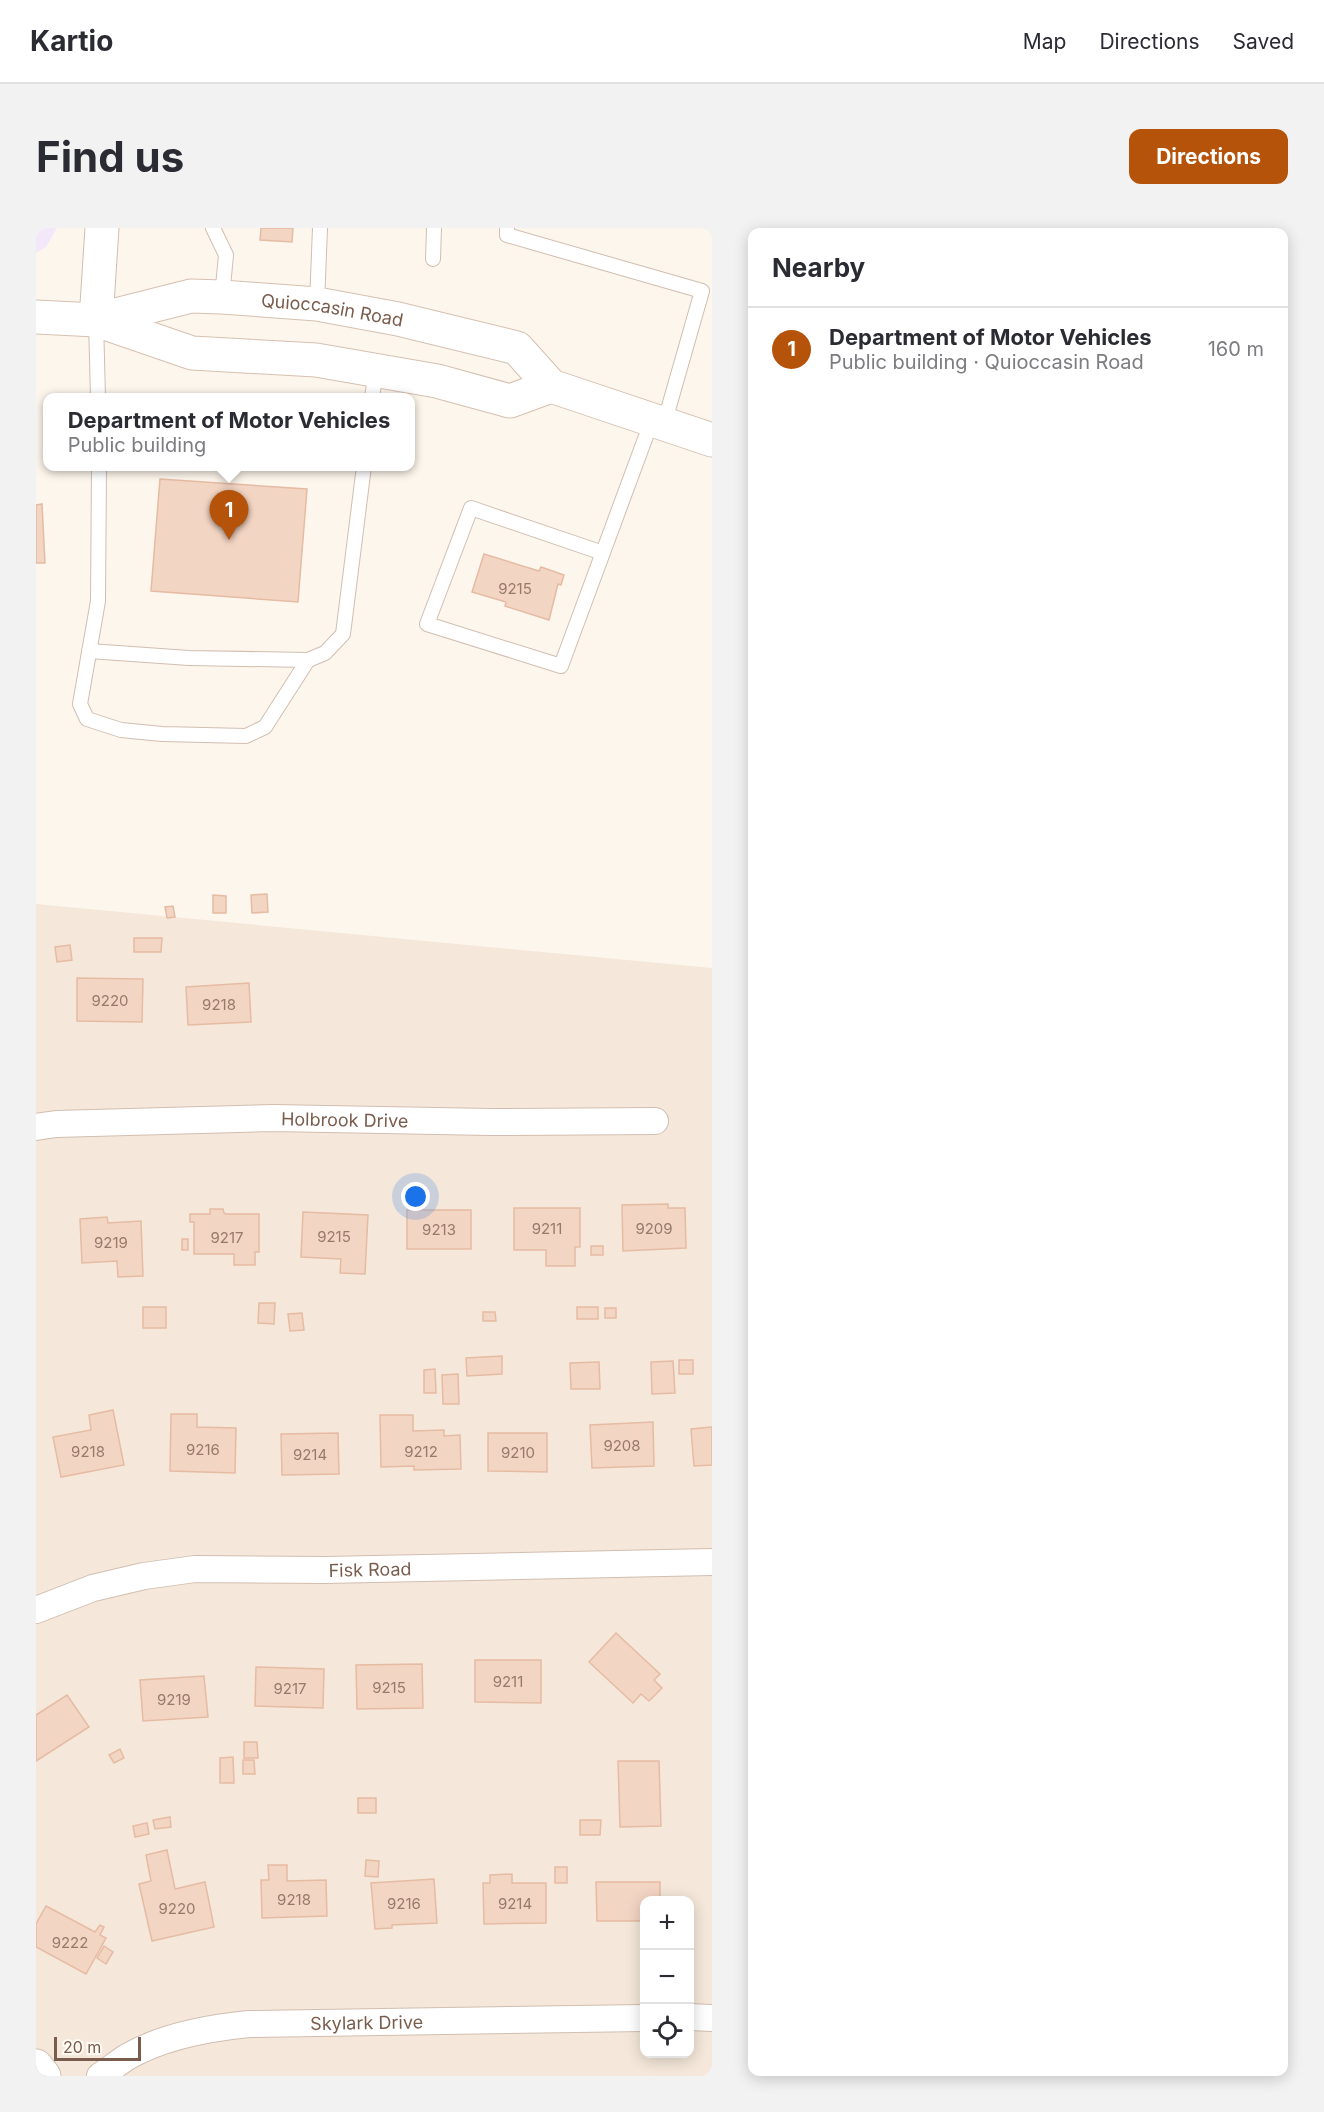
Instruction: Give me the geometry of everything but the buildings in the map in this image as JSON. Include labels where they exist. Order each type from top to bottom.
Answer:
[{"type":"main road","points":[[96,320],[102,228]]},
{"type":"main road","name":"Quioccasin Road","points":[[96,320],[191,296],[317,304],[398,319],[517,348],[551,386],[712,440]]},
{"type":"main road","name":"Quioccasin Road","points":[[36,317],[96,320],[192,353],[316,360],[374,384],[437,381],[510,401],[551,386]]},
{"type":"main road","points":[[36,2066],[44,2076]]},
{"type":"street","name":"Holbrook Drive","points":[[36,1127],[57,1124],[272,1118],[655,1122]]},
{"type":"street","name":"Fisk Road","points":[[36,1610],[93,1588],[144,1576],[195,1569],[325,1570],[712,1562]]},
{"type":"street","points":[[694,2017],[712,2018]]},
{"type":"street","name":"Skylark Drive","points":[[100,2076],[128,2057],[163,2040],[222,2027],[249,2024],[640,2018]]},
{"type":"lane","points":[[213,228],[226,255],[222,297]]},
{"type":"lane","points":[[317,304],[320,228]]},
{"type":"lane","points":[[433,259],[434,228]]},
{"type":"lane","points":[[507,228],[507,234],[702,291],[658,422],[603,553],[561,666],[428,624],[471,508],[603,553]]},
{"type":"lane","points":[[96,320],[98,393]]},
{"type":"lane","points":[[99,471],[98,601],[80,704],[87,719],[121,730],[162,734],[246,736],[265,727],[308,660]]},
{"type":"lane","points":[[89,651],[189,658],[308,660],[325,653],[343,634],[363,471]]},
{"type":"shaded area","points":[[36,228],[57,228],[46,247],[36,253]]},
{"type":"shaded area","points":[[36,904],[712,968],[712,2076],[36,2076]]},
{"type":"place","name":"Department of Motor Vehicles","points":[[229,540]]}]
